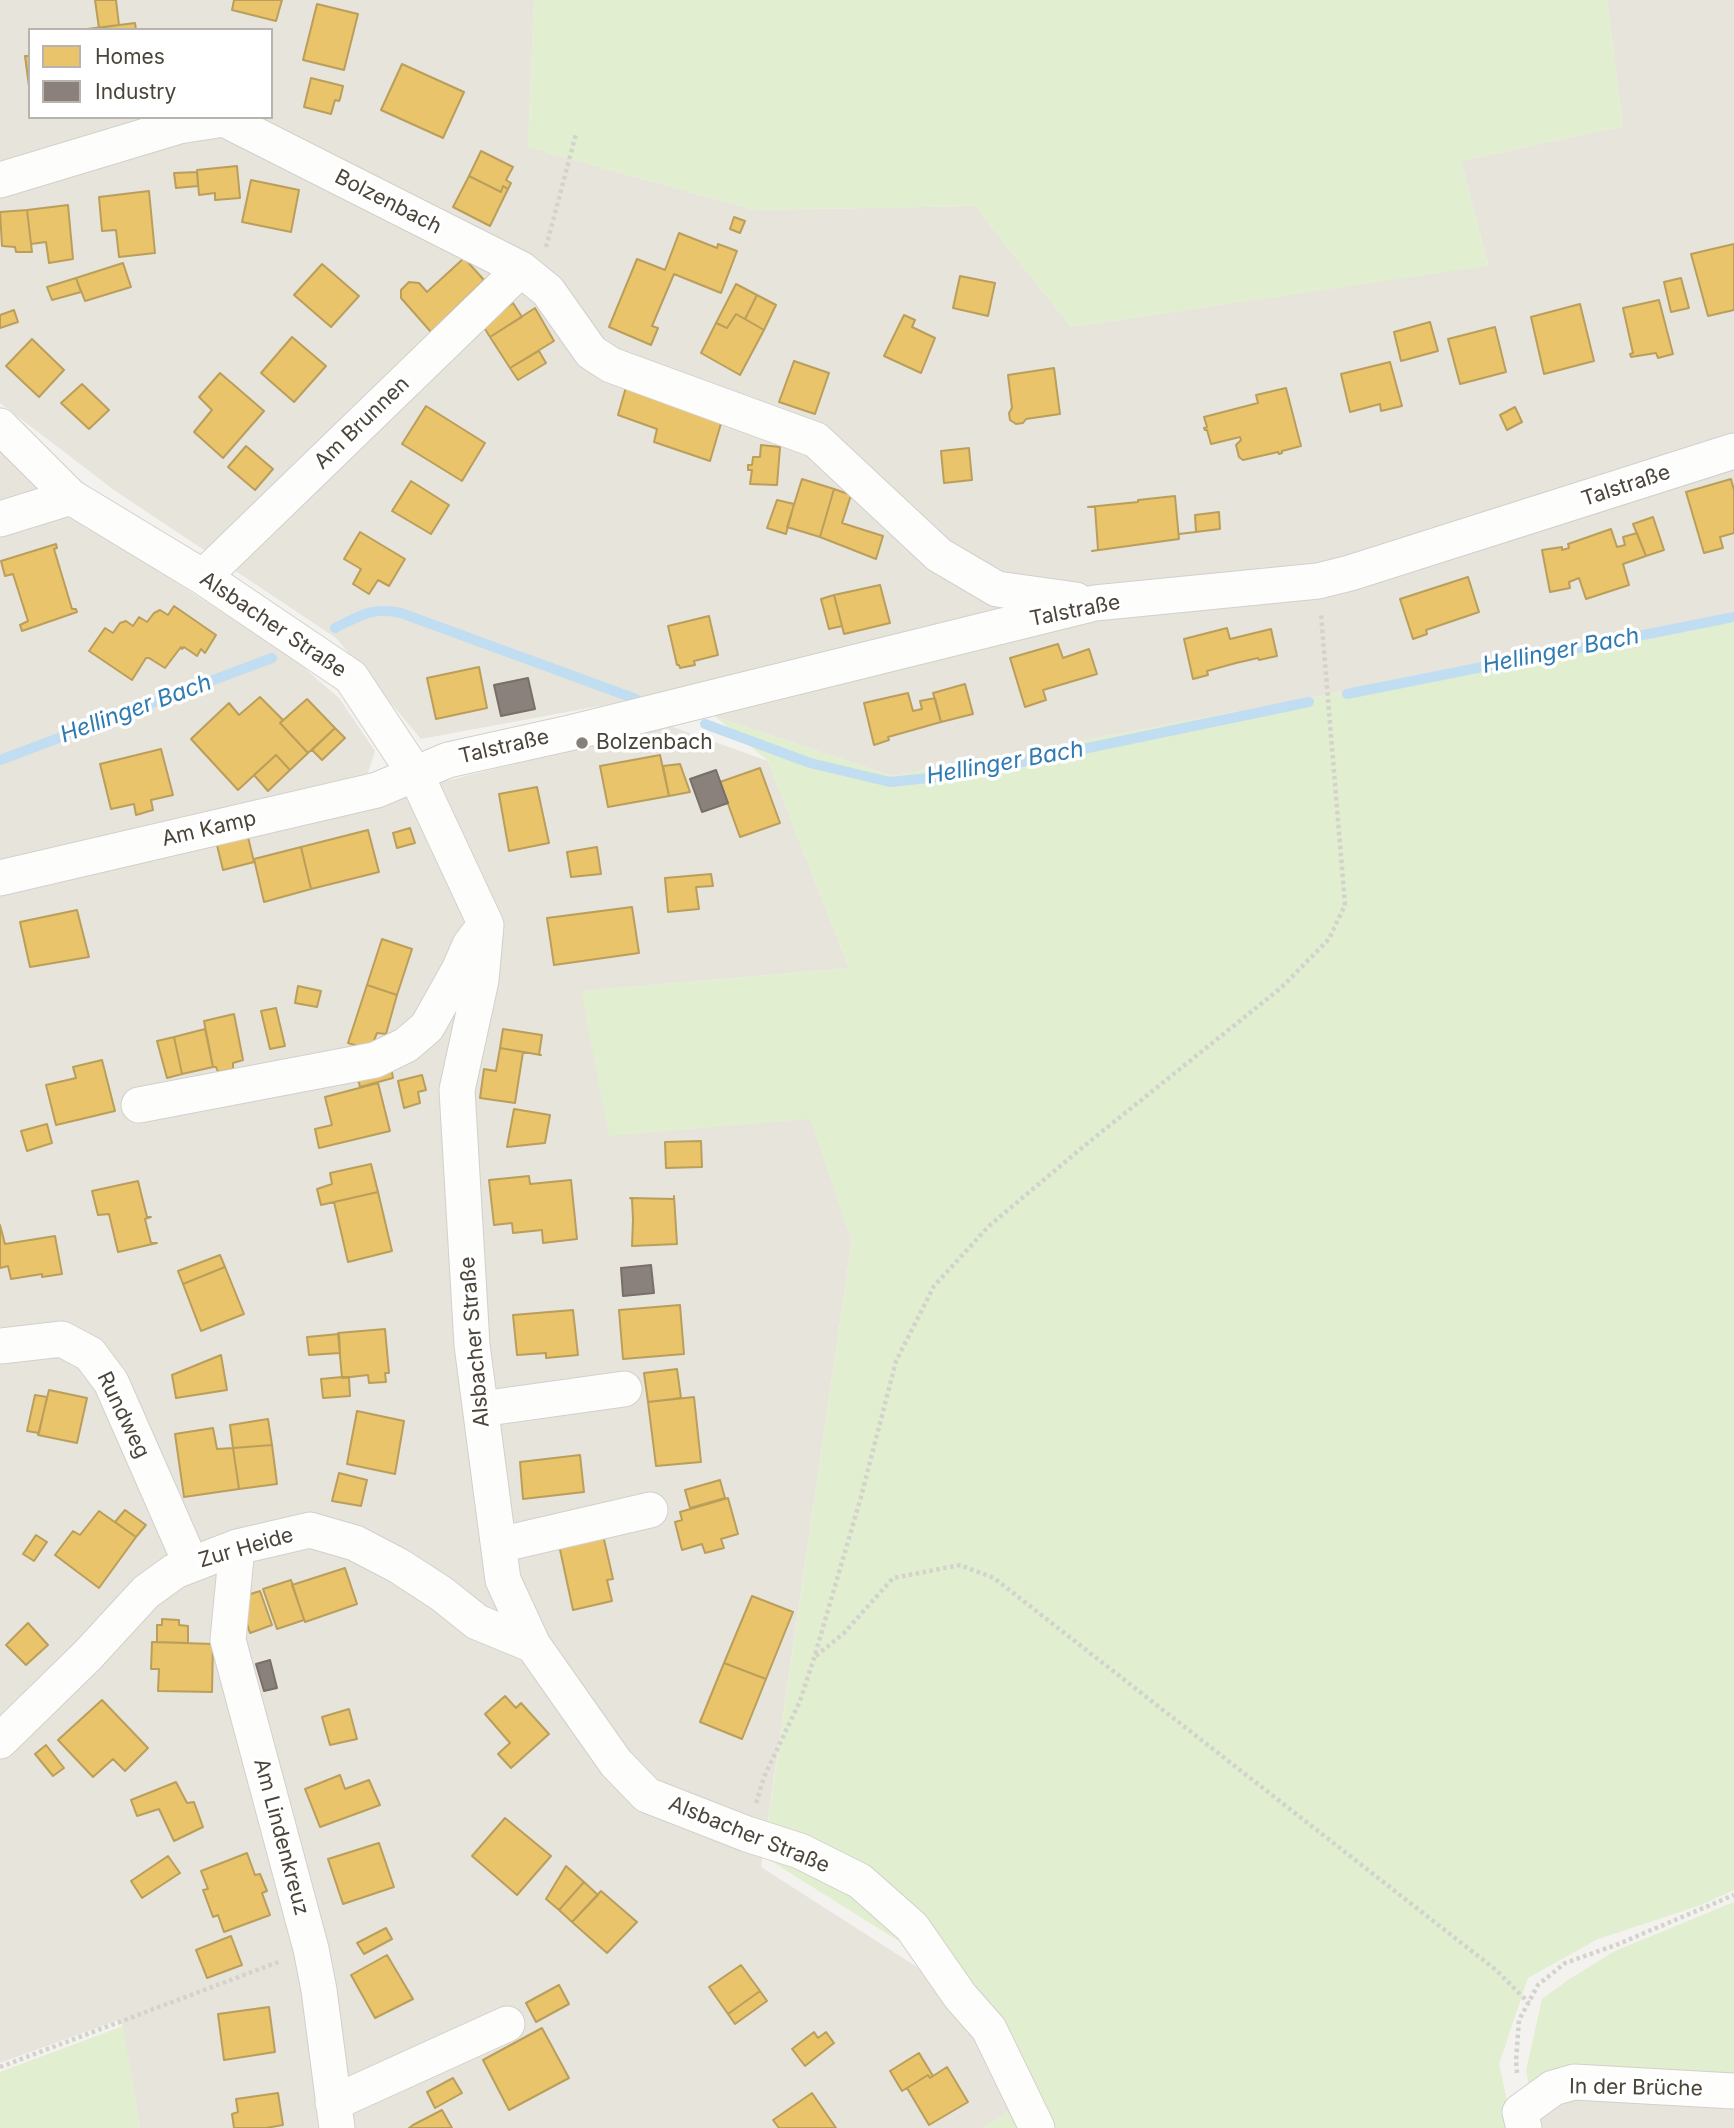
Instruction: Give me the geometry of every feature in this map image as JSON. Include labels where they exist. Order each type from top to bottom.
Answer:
[{"type":"street","name":"Bolzenbach","points":[[0,180],[179,126],[224,119],[529,276],[548,291],[591,352],[611,365],[816,440],[939,555],[997,589],[1095,603]]},
{"type":"street","name":"Am Brunnen","points":[[203,577],[529,276]]},
{"type":"street","name":"Alsbacher Straße","points":[[0,426],[71,497],[203,577],[351,677],[416,775],[486,925],[481,980],[457,1090],[472,1345],[503,1580],[533,1645],[616,1763],[647,1795],[747,1834],[800,1851],[860,1881],[912,1927],[960,1996],[989,2029],[1037,2128]]},
{"type":"street","name":"Talstraße","points":[[416,775],[448,760],[574,732],[1095,603],[1318,581],[1734,451]]},
{"type":"street","points":[[0,519],[71,497]]},
{"type":"street","name":"Am Kamp","points":[[0,878],[377,790],[416,775]]},
{"type":"street","points":[[139,1105],[375,1060],[406,1045],[427,1027],[470,946],[486,925]]},
{"type":"street","name":"Rundweg","points":[[0,1346],[62,1339],[90,1354],[111,1382],[191,1563]]},
{"type":"street","points":[[481,1409],[624,1389]]},
{"type":"street","points":[[499,1545],[650,1510]]},
{"type":"street","name":"Zur Heide","points":[[0,1741],[88,1655],[146,1592],[175,1571],[237,1547],[310,1530],[355,1543],[399,1566],[442,1594],[477,1622],[533,1645]]},
{"type":"street","name":"Am Lindenkreuz","points":[[237,1547],[228,1640],[311,1949],[335,2116]]},
{"type":"street","points":[[335,2116],[507,2024]]},
{"type":"street","name":"In der Brüche","points":[[1522,2120],[1553,2088],[1574,2082],[1734,2091]]},
{"type":"path","points":[[529,276],[576,134]]},
{"type":"path","points":[[747,1834],[764,1777],[800,1701],[814,1658],[861,1497],[896,1361],[934,1286],[989,1226],[1282,986],[1329,939],[1346,905],[1318,581]]},
{"type":"path","points":[[814,1658],[844,1633],[893,1578],[960,1564],[994,1578],[1496,1970],[1529,2003]]},
{"type":"path","points":[[1522,2120],[1516,2061],[1520,2020],[1538,1985],[1565,1964],[1734,1895]]},
{"type":"path","points":[[0,2067],[311,1949]]},
{"type":"shaded area","points":[[0,0],[534,0],[528,147],[754,210],[975,206],[1071,327],[1488,265],[1461,161],[1623,126],[1607,0],[1734,0],[1734,619],[892,776],[716,717],[697,688],[421,739],[336,638],[114,490],[0,403]]},
{"type":"shaded area","points":[[0,445],[67,511],[295,660],[339,698],[375,751],[368,773],[0,861]]},
{"type":"shaded area","points":[[670,726],[768,761],[849,968],[582,991],[609,1135],[810,1118],[852,1240],[761,1867],[917,1967],[954,1999],[1020,2104],[984,2128],[140,2128],[121,2019],[0,2063],[0,890]]},
{"type":"shaded area","points":[[1558,2095],[1734,2096],[1734,2128],[1537,2128],[1535,2119]]},
{"type":"green space","points":[[534,0],[1607,0],[1623,126],[1461,161],[1488,266],[1071,327],[975,206],[754,210],[528,147]]},
{"type":"green space","points":[[1734,619],[1734,1890],[1701,1905],[1598,1939],[1528,1978],[1499,2064],[1513,2128],[1042,2128],[924,1957],[763,1856],[852,1240],[810,1119],[609,1136],[581,991],[849,968],[768,761],[716,717],[892,776]]},
{"type":"green space","points":[[1734,1902],[1734,2084],[1531,2098],[1526,2070],[1542,1999],[1615,1951]]},
{"type":"green space","points":[[123,2026],[140,2128],[0,2128],[0,2072]]},
{"type":"green space","points":[[1020,2104],[1031,2128],[984,2128]]},
{"type":"building: Homes","points":[[95,0],[116,0],[119,25],[99,28]]},
{"type":"building: Homes","points":[[234,0],[282,0],[276,21],[232,10]]},
{"type":"building: Homes","points":[[317,4],[358,14],[344,70],[303,60]]},
{"type":"building: Homes","points":[[135,23],[136,28],[95,28]]},
{"type":"building: Homes","points":[[25,56],[28,56],[28,79]]},
{"type":"building: Homes","points":[[402,64],[464,92],[443,138],[381,110]]},
{"type":"building: Homes","points":[[311,78],[343,86],[340,99],[335,100],[331,114],[304,107]]},
{"type":"building: Homes","points":[[481,151],[513,167],[506,180],[511,183],[508,189],[503,186],[501,192],[469,176]]},
{"type":"building: Homes","points":[[237,166],[240,198],[215,200],[215,193],[199,195],[197,170]]},
{"type":"building: Homes","points":[[197,172],[198,186],[176,188],[174,173]]},
{"type":"building: Homes","points":[[469,176],[501,192],[503,186],[508,189],[490,226],[453,207]]},
{"type":"building: Homes","points":[[251,180],[299,190],[291,232],[242,222]]},
{"type":"building: Homes","points":[[149,191],[155,253],[119,257],[116,230],[102,231],[99,197]]},
{"type":"building: Homes","points":[[68,205],[73,259],[49,263],[46,242],[31,244],[27,210]]},
{"type":"building: Homes","points":[[27,210],[32,252],[16,252],[15,247],[2,246],[0,212]]},
{"type":"building: Homes","points":[[734,217],[745,221],[740,233],[730,229]]},
{"type":"building: Homes","points":[[679,233],[717,248],[718,244],[737,251],[721,293],[674,274],[652,326],[658,328],[651,345],[609,327],[637,259],[665,270]]},
{"type":"building: Homes","points":[[1734,244],[1734,310],[1708,316],[1691,254]]},
{"type":"building: Homes","points":[[464,258],[484,280],[431,332],[401,298],[401,290],[409,282],[419,283],[427,292]]},
{"type":"building: Homes","points":[[123,263],[131,287],[85,301],[76,278]]},
{"type":"building: Homes","points":[[322,264],[359,296],[331,327],[294,295]]},
{"type":"building: Homes","points":[[960,276],[995,283],[988,316],[953,308]]},
{"type":"building: Homes","points":[[76,278],[81,292],[52,300],[47,287]]},
{"type":"building: Homes","points":[[1681,278],[1689,308],[1671,312],[1664,282]]},
{"type":"building: Homes","points":[[736,284],[757,295],[745,319],[736,314],[727,328],[716,323]]},
{"type":"building: Homes","points":[[757,295],[776,305],[764,330],[745,319]]},
{"type":"building: Homes","points":[[1659,300],[1673,354],[1658,358],[1656,353],[1631,357],[1630,354],[1633,353],[1623,308]]},
{"type":"building: Homes","points":[[513,303],[522,317],[490,337],[482,324]]},
{"type":"building: Homes","points":[[1580,304],[1594,361],[1544,374],[1531,317]]},
{"type":"building: Homes","points":[[535,308],[554,341],[510,368],[490,337]]},
{"type":"building: Homes","points":[[14,310],[18,322],[0,328],[0,315]]},
{"type":"building: Homes","points":[[736,314],[764,330],[740,375],[701,353],[716,323],[727,328]]},
{"type":"building: Homes","points":[[904,315],[915,320],[912,327],[935,338],[921,373],[884,356]]},
{"type":"building: Homes","points":[[1430,322],[1438,351],[1401,361],[1394,332]]},
{"type":"building: Homes","points":[[1495,327],[1506,372],[1460,384],[1448,339]]},
{"type":"building: Homes","points":[[292,337],[326,366],[294,402],[261,373]]},
{"type":"building: Homes","points":[[32,339],[64,370],[39,397],[6,366]]},
{"type":"building: Homes","points":[[539,351],[546,363],[518,380],[510,368]]},
{"type":"building: Homes","points":[[794,361],[829,373],[815,414],[779,402]]},
{"type":"building: Homes","points":[[1390,362],[1402,406],[1381,411],[1380,404],[1350,412],[1341,374]]},
{"type":"building: Homes","points":[[1054,368],[1060,414],[1026,419],[1023,423],[1016,424],[1010,420],[1009,413],[1012,408],[1008,375]]},
{"type":"building: Homes","points":[[220,373],[264,411],[223,458],[194,432],[212,410],[199,397]]},
{"type":"building: Homes","points":[[82,384],[109,410],[89,429],[61,403]]},
{"type":"building: Homes","points":[[626,387],[722,420],[710,461],[654,442],[657,429],[618,415]]},
{"type":"building: Homes","points":[[1286,388],[1301,446],[1279,454],[1278,452],[1243,460],[1239,457],[1236,445],[1241,440],[1240,437],[1211,444],[1204,428],[1207,427],[1204,417],[1258,403],[1256,395]]},
{"type":"building: Homes","points":[[426,406],[485,443],[462,481],[402,444]]},
{"type":"building: Homes","points":[[1515,407],[1522,422],[1507,430],[1500,415]]},
{"type":"building: Homes","points":[[761,445],[780,447],[777,485],[750,484],[752,470],[748,470],[748,465],[752,465],[753,457],[760,457]]},
{"type":"building: Homes","points":[[246,446],[273,469],[255,490],[228,467]]},
{"type":"building: Homes","points":[[969,448],[972,480],[944,483],[941,451]]},
{"type":"building: Homes","points":[[802,479],[834,489],[820,537],[787,527]]},
{"type":"building: Homes","points":[[1731,479],[1734,490],[1734,533],[1720,537],[1723,548],[1704,553],[1686,492]]},
{"type":"building: Homes","points":[[411,481],[449,505],[431,534],[392,511]]},
{"type":"building: Homes","points":[[834,489],[851,495],[842,523],[883,536],[876,559],[820,537]]},
{"type":"building: Homes","points":[[1175,496],[1179,539],[1092,551],[1098,550],[1095,507],[1088,507]]},
{"type":"building: Homes","points":[[777,500],[794,504],[786,534],[767,528]]},
{"type":"building: Homes","points":[[1219,512],[1220,529],[1196,532],[1195,515]]},
{"type":"building: Homes","points":[[1653,517],[1664,550],[1646,556],[1633,524]]},
{"type":"building: Homes","points":[[1611,529],[1617,547],[1625,545],[1623,537],[1637,533],[1646,556],[1623,564],[1629,585],[1586,599],[1579,578],[1569,582],[1570,588],[1550,592],[1542,550],[1569,548],[1568,544]]},
{"type":"building: Homes","points":[[360,532],[405,559],[389,586],[378,580],[369,594],[353,584],[361,569],[344,559]]},
{"type":"building: Homes","points":[[56,544],[57,548],[54,549],[72,609],[77,612],[22,631],[20,625],[28,621],[13,574],[5,576],[1,561]]},
{"type":"building: Homes","points":[[1468,577],[1479,612],[1426,630],[1427,634],[1413,639],[1400,599]]},
{"type":"building: Homes","points":[[880,585],[890,623],[844,634],[834,595]]},
{"type":"building: Homes","points":[[834,595],[842,626],[829,629],[821,599]]},
{"type":"building: Homes","points":[[174,606],[216,635],[205,653],[201,649],[197,656],[181,647],[165,668],[146,658],[132,680],[89,651],[105,628],[113,633],[120,623],[126,621],[133,626],[139,617],[147,622],[160,610],[168,615]]},
{"type":"building: Homes","points":[[709,616],[718,655],[680,668],[668,626]]},
{"type":"building: Homes","points":[[1227,628],[1230,639],[1271,629],[1277,656],[1236,663],[1207,671],[1208,675],[1193,679],[1184,639]]},
{"type":"building: Homes","points":[[1058,644],[1063,658],[1089,649],[1097,674],[1043,690],[1046,700],[1025,707],[1010,658]]},
{"type":"building: Homes","points":[[479,667],[487,708],[436,719],[427,678]]},
{"type":"building: Homes","points":[[965,684],[973,714],[941,722],[933,693]]},
{"type":"building: Homes","points":[[908,693],[913,711],[922,709],[920,701],[935,698],[941,722],[888,737],[889,740],[874,745],[864,703]]},
{"type":"building: Homes","points":[[260,697],[283,720],[280,723],[308,753],[290,770],[276,755],[238,790],[191,739],[229,703],[239,715]]},
{"type":"building: Homes","points":[[307,699],[335,728],[308,753],[280,723]]},
{"type":"building: Homes","points":[[335,728],[345,738],[322,760],[312,750]]},
{"type":"building: Homes","points":[[161,749],[173,795],[151,800],[153,810],[136,815],[134,804],[111,809],[100,764]]},
{"type":"building: Homes","points":[[276,755],[290,770],[268,791],[254,775]]},
{"type":"building: Homes","points":[[660,755],[669,796],[608,807],[600,766]]},
{"type":"building: Homes","points":[[680,764],[690,792],[669,796],[663,766]]},
{"type":"building: Homes","points":[[760,768],[780,823],[740,837],[720,782]]},
{"type":"building: Homes","points":[[537,787],[549,843],[509,851],[499,794]]},
{"type":"building: Homes","points":[[410,828],[415,843],[397,848],[393,833]]},
{"type":"building: Homes","points":[[368,830],[379,872],[311,889],[301,847]]},
{"type":"building: Homes","points":[[247,833],[254,862],[223,870],[216,841]]},
{"type":"building: Homes","points":[[301,847],[311,889],[264,902],[254,859]]},
{"type":"building: Homes","points":[[597,847],[601,874],[571,877],[567,852]]},
{"type":"building: Homes","points":[[711,874],[713,886],[696,887],[699,909],[668,912],[665,878]]},
{"type":"building: Homes","points":[[632,907],[639,953],[554,965],[547,918]]},
{"type":"building: Homes","points":[[77,910],[89,957],[30,967],[20,922]]},
{"type":"building: Homes","points":[[382,939],[412,949],[397,995],[367,985]]},
{"type":"building: Homes","points":[[367,985],[397,995],[386,1034],[377,1033],[370,1050],[348,1043]]},
{"type":"building: Homes","points":[[298,986],[321,991],[317,1007],[295,1003]]},
{"type":"building: Homes","points":[[276,1008],[285,1046],[270,1049],[261,1011]]},
{"type":"building: Homes","points":[[234,1014],[243,1060],[233,1063],[233,1069],[218,1072],[216,1067],[213,1067],[204,1021]]},
{"type":"building: Homes","points":[[205,1029],[213,1067],[182,1074],[174,1037]]},
{"type":"building: Homes","points":[[503,1029],[542,1035],[539,1055],[500,1048]]},
{"type":"building: Homes","points":[[174,1037],[182,1074],[167,1078],[157,1041]]},
{"type":"building: Homes","points":[[500,1048],[523,1052],[515,1103],[480,1098],[484,1069],[496,1071]]},
{"type":"building: Homes","points":[[102,1060],[115,1111],[56,1125],[46,1085],[76,1078],[73,1067]]},
{"type":"building: Homes","points":[[391,1067],[393,1078],[360,1087],[357,1075]]},
{"type":"building: Homes","points":[[422,1075],[426,1090],[418,1092],[420,1103],[404,1108],[398,1081]]},
{"type":"building: Homes","points":[[378,1083],[390,1131],[319,1148],[315,1129],[332,1125],[325,1097]]},
{"type":"building: Homes","points":[[514,1109],[550,1115],[545,1143],[507,1147]]},
{"type":"building: Homes","points":[[47,1124],[52,1143],[27,1151],[21,1131]]},
{"type":"building: Homes","points":[[701,1141],[702,1167],[666,1168],[665,1142]]},
{"type":"building: Homes","points":[[371,1164],[378,1192],[321,1205],[317,1189],[332,1184],[330,1173]]},
{"type":"building: Homes","points":[[529,1176],[530,1184],[571,1180],[577,1239],[543,1243],[542,1230],[513,1233],[512,1223],[494,1225],[489,1180]]},
{"type":"building: Homes","points":[[138,1181],[147,1217],[151,1217],[145,1219],[151,1243],[157,1243],[118,1252],[109,1214],[98,1215],[92,1191]]},
{"type":"building: Homes","points":[[378,1192],[392,1251],[348,1262],[334,1202]]},
{"type":"building: Homes","points":[[674,1196],[677,1244],[632,1246],[630,1198],[674,1199]]},
{"type":"building: Homes","points":[[0,1225],[5,1244],[55,1236],[62,1274],[11,1279],[8,1266],[0,1268]]},
{"type":"building: Homes","points":[[220,1255],[225,1267],[183,1284],[178,1271]]},
{"type":"building: Homes","points":[[225,1267],[244,1314],[201,1331],[183,1284]]},
{"type":"building: Homes","points":[[680,1305],[684,1354],[623,1359],[619,1310]]},
{"type":"building: Homes","points":[[573,1310],[578,1355],[546,1358],[546,1353],[517,1355],[513,1315]]},
{"type":"building: Homes","points":[[385,1329],[389,1373],[385,1373],[386,1382],[369,1383],[368,1375],[342,1378],[338,1333]]},
{"type":"building: Homes","points":[[339,1334],[340,1353],[309,1355],[307,1337]]},
{"type":"building: Homes","points":[[221,1355],[227,1390],[176,1398],[172,1375]]},
{"type":"building: Homes","points":[[677,1369],[681,1398],[648,1402],[644,1373]]},
{"type":"building: Homes","points":[[349,1377],[350,1396],[323,1398],[321,1379]]},
{"type":"building: Homes","points":[[49,1390],[87,1398],[77,1443],[38,1435]]},
{"type":"building: Homes","points":[[35,1395],[47,1397],[39,1433],[27,1431]]},
{"type":"building: Homes","points":[[694,1397],[701,1462],[656,1466],[648,1402]]},
{"type":"building: Homes","points":[[357,1411],[404,1421],[395,1474],[347,1464]]},
{"type":"building: Homes","points":[[268,1419],[272,1445],[233,1448],[230,1425]]},
{"type":"building: Homes","points":[[213,1428],[217,1449],[233,1448],[239,1489],[184,1497],[175,1434]]},
{"type":"building: Homes","points":[[272,1445],[277,1484],[239,1489],[233,1448]]},
{"type":"building: Homes","points":[[580,1455],[584,1492],[523,1499],[520,1462]]},
{"type":"building: Homes","points":[[339,1473],[367,1480],[361,1506],[332,1501]]},
{"type":"building: Homes","points":[[720,1480],[725,1498],[690,1508],[685,1490]]},
{"type":"building: Homes","points":[[728,1498],[738,1534],[721,1539],[724,1548],[705,1553],[702,1544],[682,1550],[675,1522],[682,1520],[680,1512]]},
{"type":"building: Homes","points":[[125,1510],[146,1525],[136,1537],[115,1522]]},
{"type":"building: Homes","points":[[99,1511],[136,1537],[99,1588],[55,1555],[73,1531],[80,1535]]},
{"type":"building: Homes","points":[[36,1535],[47,1542],[34,1561],[23,1554]]},
{"type":"building: Homes","points":[[603,1535],[613,1579],[607,1580],[612,1601],[573,1610],[559,1545]]},
{"type":"building: Homes","points":[[345,1568],[357,1604],[305,1622],[292,1585]]},
{"type":"building: Homes","points":[[291,1580],[304,1620],[277,1629],[263,1589]]},
{"type":"building: Homes","points":[[260,1591],[272,1625],[250,1633],[238,1598]]},
{"type":"building: Homes","points":[[752,1596],[793,1612],[766,1679],[724,1663]]},
{"type":"building: Homes","points":[[162,1619],[179,1620],[179,1625],[188,1626],[188,1643],[157,1642],[157,1625],[162,1625]]},
{"type":"building: Homes","points":[[28,1623],[48,1645],[26,1665],[6,1645]]},
{"type":"building: Homes","points":[[152,1642],[213,1644],[212,1692],[158,1691],[159,1669],[151,1669]]},
{"type":"building: Homes","points":[[724,1663],[766,1679],[742,1739],[700,1722]]},
{"type":"building: Homes","points":[[505,1696],[516,1708],[521,1703],[549,1734],[511,1768],[498,1754],[510,1743],[485,1714]]},
{"type":"building: Homes","points":[[102,1700],[148,1748],[125,1771],[113,1759],[93,1777],[58,1740]]},
{"type":"building: Homes","points":[[349,1709],[357,1739],[330,1745],[322,1717]]},
{"type":"building: Homes","points":[[46,1745],[64,1768],[53,1776],[35,1754]]},
{"type":"building: Homes","points":[[340,1775],[345,1789],[369,1780],[380,1805],[320,1827],[305,1789]]},
{"type":"building: Homes","points":[[176,1782],[187,1803],[194,1802],[203,1827],[174,1841],[159,1809],[137,1816],[131,1800]]},
{"type":"building: Homes","points":[[505,1818],[551,1856],[517,1895],[472,1856]]},
{"type":"building: Homes","points":[[379,1843],[394,1887],[343,1904],[328,1859]]},
{"type":"building: Homes","points":[[247,1853],[255,1875],[260,1874],[267,1891],[262,1893],[270,1915],[224,1932],[218,1915],[213,1917],[203,1890],[208,1889],[201,1871]]},
{"type":"building: Homes","points":[[168,1856],[180,1873],[142,1898],[131,1881]]},
{"type":"building: Homes","points":[[566,1866],[584,1882],[559,1910],[546,1899]]},
{"type":"building: Homes","points":[[584,1882],[598,1895],[572,1922],[559,1910]]},
{"type":"building: Homes","points":[[601,1891],[637,1922],[607,1953],[572,1922]]},
{"type":"building: Homes","points":[[386,1928],[392,1939],[364,1954],[357,1943]]},
{"type":"building: Homes","points":[[231,1936],[242,1965],[207,1978],[196,1950]]},
{"type":"building: Homes","points":[[387,1955],[413,1999],[375,2018],[351,1975]]},
{"type":"building: Homes","points":[[741,1965],[760,1991],[728,2014],[709,1987]]},
{"type":"building: Homes","points":[[559,1985],[569,2004],[536,2022],[526,2003]]},
{"type":"building: Homes","points":[[760,1991],[767,2001],[735,2024],[728,2014]]},
{"type":"building: Homes","points":[[269,2007],[275,2052],[224,2060],[218,2014]]},
{"type":"building: Homes","points":[[542,2028],[569,2078],[509,2110],[483,2060]]},
{"type":"building: Homes","points":[[814,2032],[818,2038],[826,2032],[834,2043],[805,2066],[792,2049]]},
{"type":"building: Homes","points":[[919,2053],[933,2076],[930,2078],[928,2075],[902,2091],[890,2071]]},
{"type":"building: Homes","points":[[947,2067],[968,2102],[929,2125],[907,2088]]},
{"type":"building: Homes","points":[[453,2078],[462,2093],[435,2108],[427,2092]]},
{"type":"building: Homes","points":[[278,2093],[283,2125],[234,2128],[232,2114],[238,2112],[236,2099]]},
{"type":"building: Homes","points":[[812,2093],[836,2128],[779,2128],[773,2120]]},
{"type":"building: Homes","points":[[442,2110],[452,2128],[409,2128],[413,2125]]},
{"type":"building: Industry","points":[[528,678],[535,709],[501,716],[494,685]]},
{"type":"building: Industry","points":[[716,770],[728,803],[702,812],[690,779]]},
{"type":"building: Industry","points":[[651,1265],[654,1293],[623,1296],[621,1268]]},
{"type":"building: Industry","points":[[270,1660],[277,1688],[264,1691],[256,1664]]},
{"type":"waterway","name":"Hellinger Bach","points":[[335,628],[374,612],[401,613],[636,699]]},
{"type":"waterway","name":"Hellinger Bach","points":[[1347,694],[1734,617]]},
{"type":"waterway","name":"Hellinger Bach","points":[[0,760],[272,658]]},
{"type":"waterway","name":"Hellinger Bach","points":[[705,724],[810,763],[890,782],[958,775],[1309,702]]},
{"type":"place","name":"Bolzenbach","points":[[582,743]]}]
